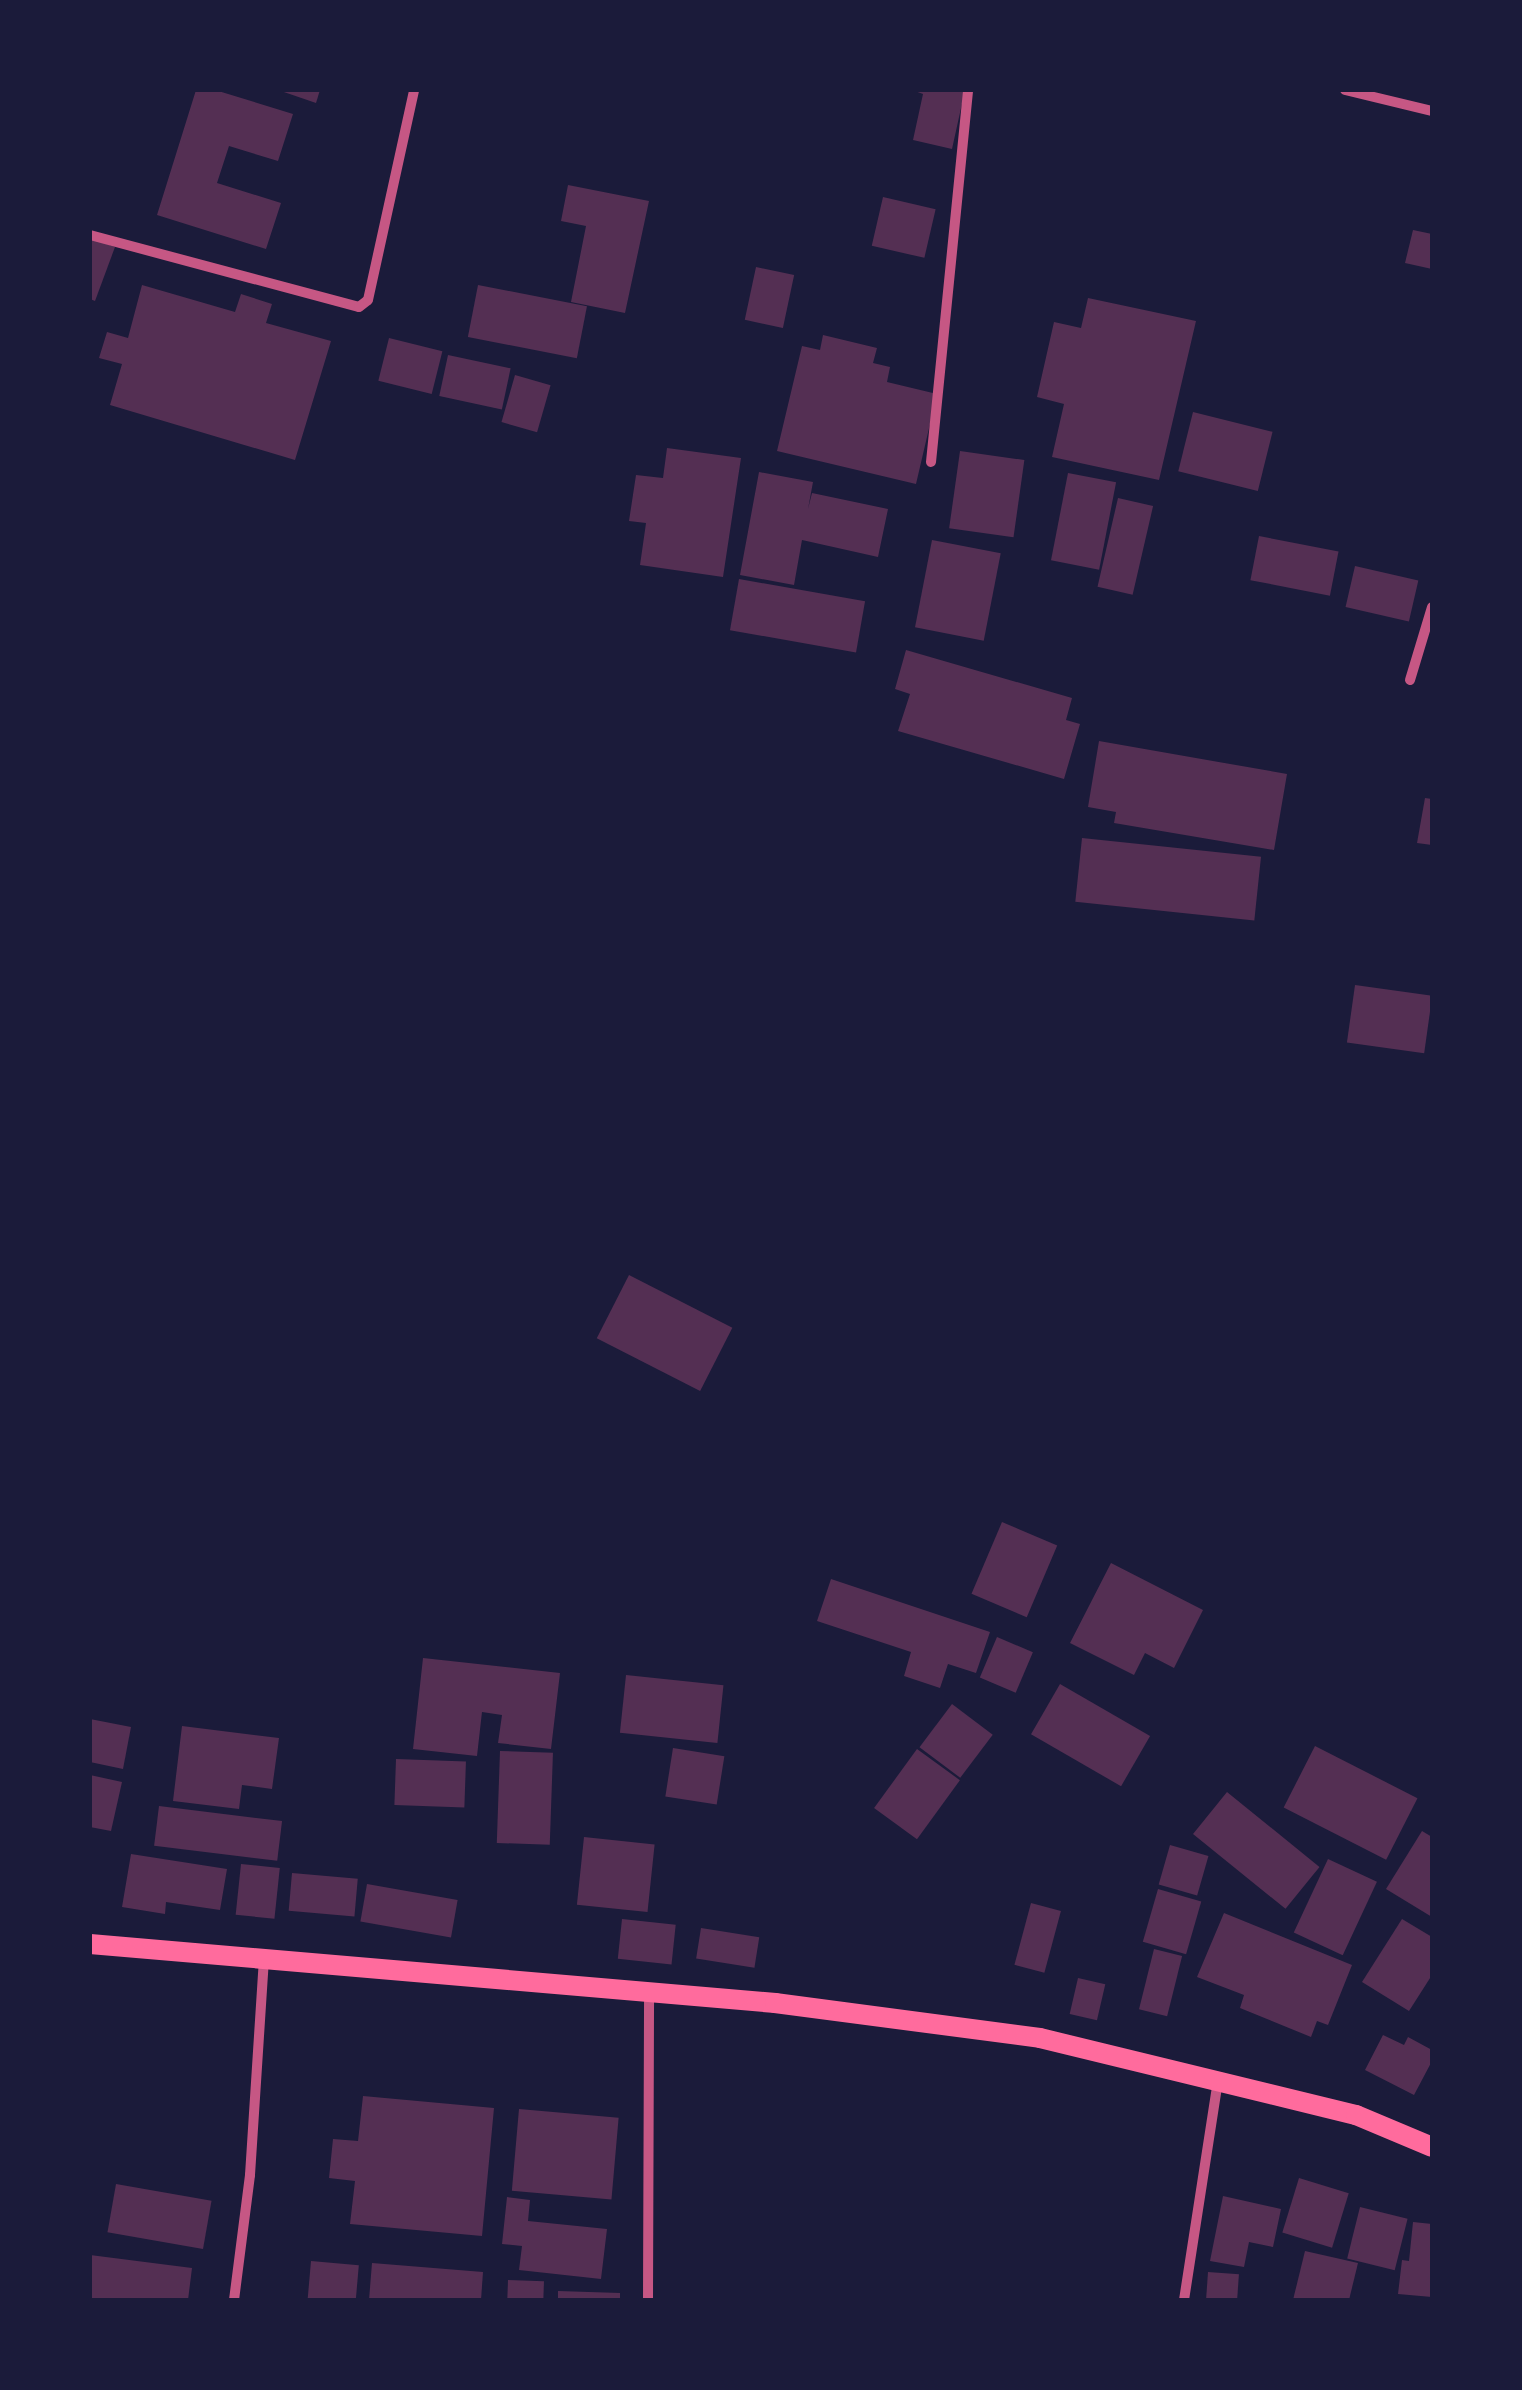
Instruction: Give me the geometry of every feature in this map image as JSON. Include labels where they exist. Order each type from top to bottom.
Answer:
[{"type":"main road","points":[[90,1944],[264,1962],[775,2003],[1040,2038],[1356,2115],[1432,2147]]},
{"type":"street","points":[[90,235],[359,307],[368,300],[414,90]]},
{"type":"street","points":[[931,462],[968,90]]},
{"type":"street","points":[[1345,90],[1432,111]]},
{"type":"street","points":[[1410,680],[1432,607]]},
{"type":"street","points":[[234,2300],[250,2175],[264,1962]]},
{"type":"street","points":[[648,2300],[649,1995]]},
{"type":"street","points":[[1184,2300],[1218,2080]]},
{"type":"building","points":[[196,90],[215,90],[293,114],[278,161],[229,146],[217,183],[281,203],[266,249],[157,215]]},
{"type":"building","points":[[278,90],[320,90],[316,103]]},
{"type":"building","points":[[912,90],[965,90],[952,149],[913,140],[923,94]]},
{"type":"building","points":[[568,185],[649,201],[625,313],[571,302],[586,226],[561,221]]},
{"type":"building","points":[[883,197],[936,209],[924,258],[872,246]]},
{"type":"building","points":[[1413,230],[1432,234],[1432,269],[1405,263]]},
{"type":"building","points":[[90,238],[115,247],[95,301],[90,299]]},
{"type":"building","points":[[756,267],[794,275],[783,328],[745,320]]},
{"type":"building","points":[[142,285],[235,312],[241,294],[272,304],[266,323],[331,341],[295,460],[110,405],[122,364],[99,358],[107,332],[128,338]]},
{"type":"building","points":[[478,285],[587,306],[577,358],[468,337]]},
{"type":"building","points":[[1088,298],[1196,321],[1159,480],[1052,457],[1064,404],[1037,397],[1054,322],[1081,328]]},
{"type":"building","points":[[823,335],[877,348],[873,363],[890,367],[887,382],[937,394],[916,484],[777,451],[802,346],[820,350]]},
{"type":"building","points":[[389,338],[442,351],[432,394],[378,381]]},
{"type":"building","points":[[448,355],[511,368],[502,409],[439,396]]},
{"type":"building","points":[[515,375],[551,385],[537,432],[501,422]]},
{"type":"building","points":[[1193,412],[1273,432],[1258,491],[1178,471]]},
{"type":"building","points":[[667,448],[741,458],[723,577],[640,565],[646,523],[629,521],[636,475],[663,478]]},
{"type":"building","points":[[960,451],[1024,460],[1014,537],[949,528]]},
{"type":"building","points":[[759,472],[813,482],[808,509],[812,493],[888,509],[878,557],[802,540],[794,585],[740,575]]},
{"type":"building","points":[[1068,473],[1116,482],[1099,570],[1051,560]]},
{"type":"building","points":[[1118,498],[1153,506],[1133,595],[1098,587]]},
{"type":"building","points":[[1259,536],[1339,551],[1330,596],[1250,580]]},
{"type":"building","points":[[932,540],[1001,553],[984,641],[915,627]]},
{"type":"building","points":[[1355,566],[1418,581],[1409,622],[1346,607]]},
{"type":"building","points":[[739,579],[865,601],[856,652],[730,630]]},
{"type":"building","points":[[906,650],[1072,698],[1066,720],[1080,724],[1064,779],[898,731],[910,694],[895,689]]},
{"type":"building","points":[[1099,741],[1287,774],[1274,850],[1114,823],[1116,812],[1088,807]]},
{"type":"building","points":[[1425,798],[1432,799],[1432,845],[1417,843]]},
{"type":"building","points":[[1082,838],[1261,857],[1254,920],[1075,902]]},
{"type":"building","points":[[1355,985],[1432,996],[1424,1053],[1347,1042]]},
{"type":"building","points":[[629,1275],[732,1328],[700,1391],[597,1338]]},
{"type":"building","points":[[1002,1522],[1057,1545],[1027,1617],[972,1594]]},
{"type":"building","points":[[1111,1563],[1203,1610],[1174,1668],[1145,1653],[1134,1675],[1070,1643]]},
{"type":"building","points":[[831,1579],[990,1632],[976,1673],[948,1664],[940,1688],[904,1676],[911,1652],[817,1621]]},
{"type":"building","points":[[997,1637],[1033,1652],[1016,1693],[980,1678]]},
{"type":"building","points":[[423,1658],[560,1673],[551,1749],[498,1743],[502,1715],[482,1712],[477,1756],[413,1749]]},
{"type":"building","points":[[626,1675],[723,1685],[717,1743],[620,1733]]},
{"type":"building","points":[[1060,1684],[1150,1736],[1121,1786],[1031,1734]]},
{"type":"building","points":[[952,1704],[993,1735],[960,1778],[920,1747]]},
{"type":"building","points":[[90,1719],[131,1727],[123,1769],[90,1762]]},
{"type":"building","points":[[182,1726],[279,1738],[272,1789],[242,1785],[239,1809],[173,1801]]},
{"type":"building","points":[[1315,1746],[1417,1798],[1386,1860],[1284,1807]]},
{"type":"building","points":[[673,1748],[724,1756],[717,1805],[665,1796]]},
{"type":"building","points":[[917,1749],[960,1780],[917,1839],[874,1808]]},
{"type":"building","points":[[500,1751],[553,1753],[550,1845],[497,1843]]},
{"type":"building","points":[[396,1759],[466,1761],[464,1807],[394,1805]]},
{"type":"building","points":[[90,1775],[122,1782],[111,1831],[90,1827]]},
{"type":"building","points":[[1227,1792],[1319,1867],[1285,1909],[1193,1834]]},
{"type":"building","points":[[159,1806],[282,1821],[277,1861],[154,1846]]},
{"type":"building","points":[[1422,1831],[1432,1837],[1432,1917],[1386,1889]]},
{"type":"building","points":[[584,1837],[655,1844],[648,1912],[577,1905]]},
{"type":"building","points":[[1170,1845],[1208,1856],[1197,1895],[1159,1884]]},
{"type":"building","points":[[131,1854],[227,1869],[220,1910],[166,1902],[165,1914],[122,1907]]},
{"type":"building","points":[[1328,1859],[1377,1882],[1343,1955],[1294,1932]]},
{"type":"building","points":[[241,1864],[280,1868],[274,1919],[236,1915]]},
{"type":"building","points":[[292,1873],[358,1879],[354,1917],[289,1911]]},
{"type":"building","points":[[367,1884],[458,1900],[451,1937],[360,1921]]},
{"type":"building","points":[[1158,1889],[1201,1901],[1186,1954],[1143,1942]]},
{"type":"building","points":[[1031,1903],[1061,1911],[1044,1973],[1014,1965]]},
{"type":"building","points":[[1224,1913],[1352,1965],[1328,2025],[1317,2021],[1311,2037],[1240,2008],[1244,1995],[1197,1977]]},
{"type":"building","points":[[622,1919],[676,1925],[672,1964],[618,1959]]},
{"type":"building","points":[[1402,1919],[1432,1937],[1432,1975],[1409,2011],[1362,1982]]},
{"type":"building","points":[[701,1928],[759,1937],[754,1968],[696,1959]]},
{"type":"building","points":[[1154,1949],[1182,1956],[1167,2016],[1139,2009]]},
{"type":"building","points":[[1078,1978],[1105,1984],[1097,2020],[1070,2014]]},
{"type":"building","points":[[1383,2035],[1404,2045],[1408,2037],[1432,2050],[1432,2061],[1414,2095],[1365,2070]]},
{"type":"building","points":[[363,2096],[494,2108],[482,2236],[350,2224],[355,2181],[329,2178],[333,2139],[358,2141]]},
{"type":"building","points":[[519,2109],[619,2118],[611,2199],[512,2191]]},
{"type":"building","points":[[1299,2178],[1349,2193],[1332,2248],[1282,2233]]},
{"type":"building","points":[[116,2184],[212,2201],[203,2249],[107,2232]]},
{"type":"building","points":[[1223,2196],[1281,2209],[1273,2247],[1249,2242],[1244,2267],[1210,2261]]},
{"type":"building","points":[[507,2197],[530,2200],[528,2221],[607,2229],[601,2279],[519,2270],[522,2246],[502,2244]]},
{"type":"building","points":[[1360,2207],[1408,2219],[1395,2270],[1347,2258]]},
{"type":"building","points":[[1413,2222],[1432,2224],[1432,2297],[1398,2294],[1402,2260],[1409,2261]]},
{"type":"building","points":[[1305,2251],[1358,2263],[1349,2300],[1293,2300]]},
{"type":"building","points":[[90,2255],[192,2268],[188,2300],[90,2300]]},
{"type":"building","points":[[311,2261],[359,2265],[356,2300],[308,2300]]},
{"type":"building","points":[[372,2263],[483,2272],[481,2300],[369,2300]]},
{"type":"building","points":[[1208,2272],[1239,2274],[1237,2300],[1206,2300]]},
{"type":"building","points":[[508,2280],[544,2281],[543,2300],[507,2300]]},
{"type":"building","points":[[558,2291],[620,2293],[620,2300],[558,2300]]}]
